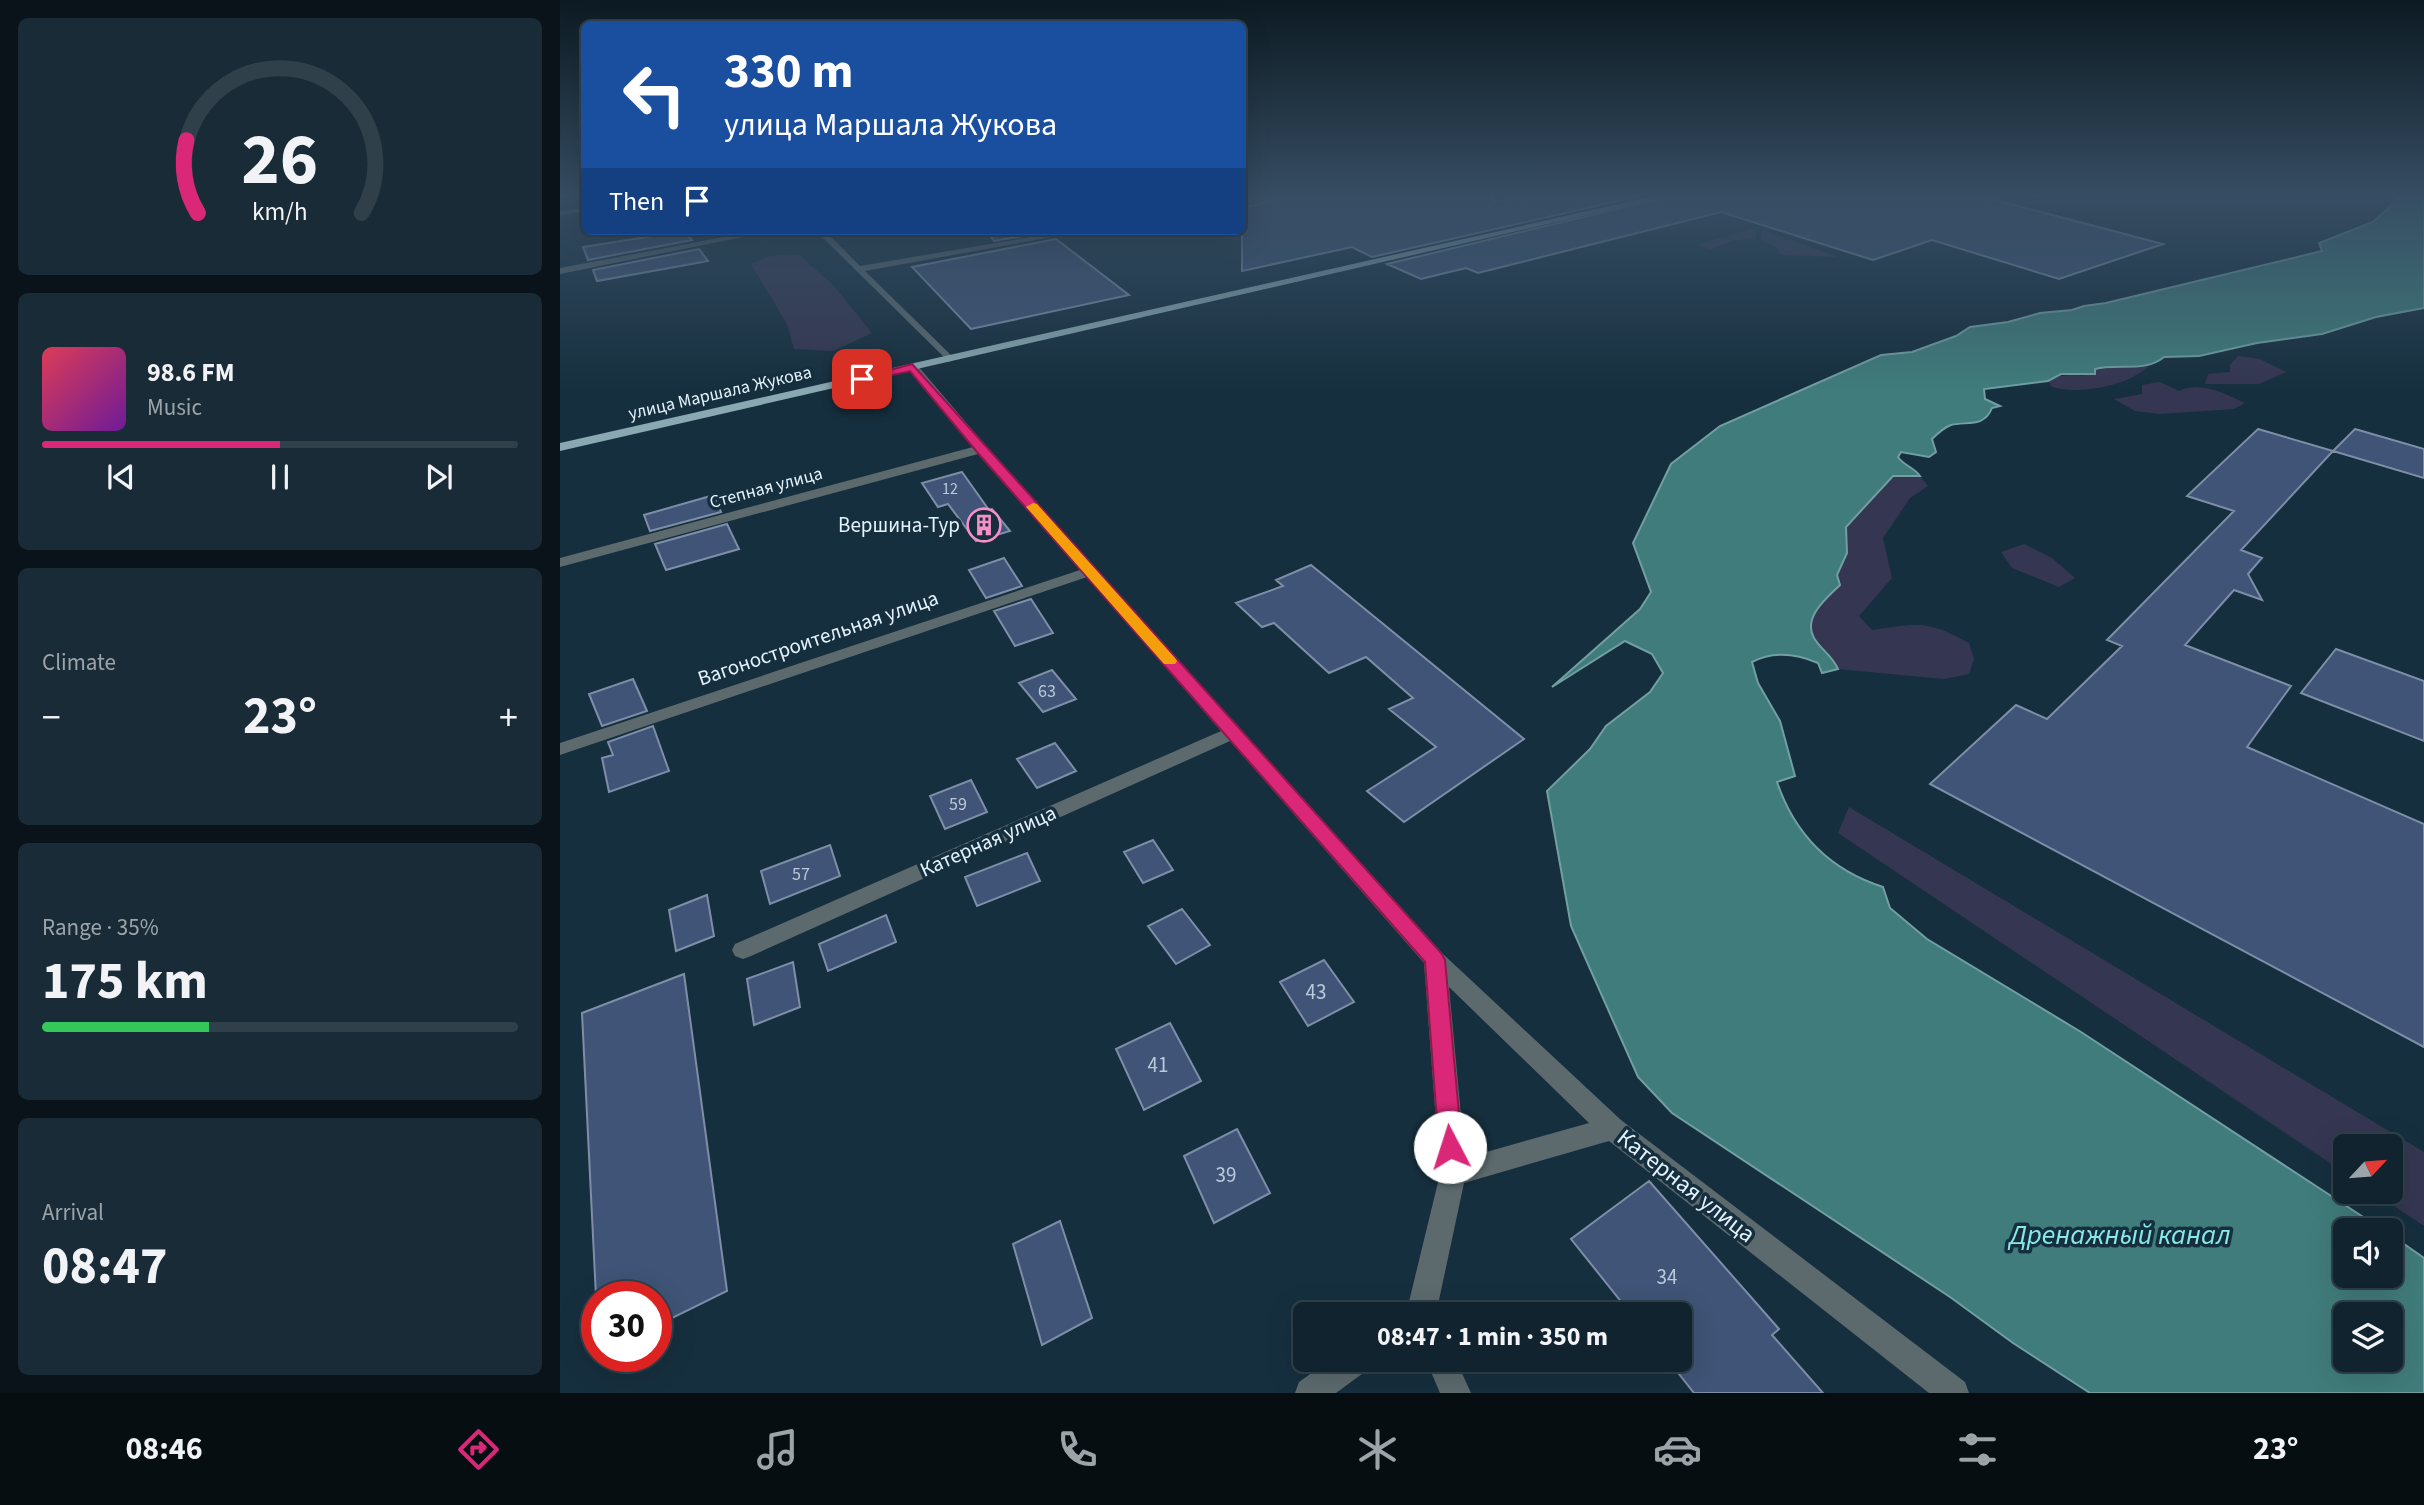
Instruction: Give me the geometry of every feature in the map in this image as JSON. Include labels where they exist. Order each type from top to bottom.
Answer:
[{"type":"main road","name":"улица Маршала Жукова","points":[[560,447],[1380,261]]},
{"type":"street","points":[[560,271],[612,261]]},
{"type":"street","points":[[850,261],[949,359]]},
{"type":"street","points":[[858,269],[905,261]]},
{"type":"street","name":"Катерная улица","points":[[912,367],[981,449],[1435,960],[1612,1128],[1954,1393]]},
{"type":"street","name":"Степная улица","points":[[560,563],[981,449]]},
{"type":"street","name":"Вагоностроительная улица","points":[[560,749],[1091,571]]},
{"type":"street","name":"Катерная улица","points":[[743,950],[1233,733]]},
{"type":"street","points":[[1422,1302],[1453,1174],[1435,960]]},
{"type":"street","points":[[1453,1174],[1612,1128]]},
{"type":"street","points":[[1310,1393],[1339,1372]]},
{"type":"street","points":[[1446,1372],[1456,1393]]},
{"type":"shaded area","points":[[758,261],[806,261],[833,285],[872,333],[834,351],[794,349],[787,324],[751,264]]},
{"type":"shaded area","points":[[2238,356],[2260,359],[2286,372],[2259,384],[2205,384],[2208,374],[2230,372],[2230,365]]},
{"type":"shaded area","points":[[2149,366],[2129,379],[2103,387],[2063,389],[2052,387],[2048,381],[2066,375],[2095,374],[2095,369]]},
{"type":"shaded area","points":[[2160,382],[2179,391],[2204,388],[2245,403],[2234,409],[2160,414],[2135,411],[2114,399],[2142,394],[2142,385]]},
{"type":"shaded area","points":[[1893,476],[1920,476],[1928,486],[1910,498],[1883,538],[1892,578],[1859,616],[1872,630],[1922,625],[1943,630],[1969,643],[1974,659],[1969,674],[1944,679],[1838,669],[1814,638],[1811,623],[1814,616],[1823,602],[1840,585],[1837,575],[1847,553],[1846,528]]},
{"type":"shaded area","points":[[2024,544],[2052,558],[2075,578],[2059,587],[2012,568],[2001,552]]},
{"type":"shaded area","points":[[1849,807],[2394,1134],[2333,1134],[2333,1165],[1838,833]]},
{"type":"shaded area","points":[[2403,1139],[2424,1152],[2424,1226],[2391,1204],[2403,1204]]},
{"type":"water","name":"Дренажный канал","points":[[2280,261],[2424,261],[2424,308],[2376,317],[2322,334],[2257,343],[2199,356],[2164,357],[2148,365],[2104,367],[2095,369],[2095,374],[2061,374],[2048,381],[1984,389],[1985,399],[2000,406],[1992,408],[1984,419],[1943,429],[1932,439],[1936,452],[1929,457],[1901,452],[1898,457],[1920,476],[1893,476],[1846,527],[1847,553],[1837,575],[1840,585],[1818,608],[1811,623],[1814,638],[1838,669],[1822,673],[1818,663],[1785,655],[1768,656],[1752,662],[1758,683],[1780,721],[1795,776],[1777,782],[1794,818],[1817,848],[1847,871],[1883,887],[1890,908],[1927,939],[2081,1032],[2333,1197],[2333,1204],[2343,1204],[2365,1218],[2333,1218],[2333,1288],[2403,1288],[2403,1243],[2424,1258],[2424,1393],[2090,1393],[1672,1113],[1638,1077],[1571,926],[1547,791],[1590,749],[1606,726],[1650,692],[1663,673],[1652,654],[1625,641],[1552,687],[1640,609],[1651,592],[1633,543],[1671,464],[1720,426],[1881,355],[1912,352],[1956,336],[1970,327],[2084,306]]},
{"type":"building","points":[[638,261],[708,261],[597,281],[593,270]]},
{"type":"building","points":[[943,261],[1085,261],[1129,295],[971,329],[912,267]]},
{"type":"building","points":[[1242,261],[1288,261],[1242,271]]},
{"type":"building","points":[[1400,261],[1526,261],[1478,273],[1466,268],[1421,279],[1387,264]]},
{"type":"building","points":[[2000,261],[2112,261],[2059,279]]},
{"type":"building","points":[[2258,429],[2333,451],[2241,550],[2262,558],[2248,574],[2262,600],[2234,590],[2185,645],[2291,686],[2247,747],[2424,824],[2424,1047],[1930,784],[2016,705],[2047,719],[2122,646],[2107,640],[2234,511],[2187,496]]},
{"type":"building","points":[[2355,429],[2424,449],[2424,478],[2333,451]]},
{"type":"building","points":[[962,472],[989,510],[992,509],[1010,531],[976,541],[948,504],[938,507],[922,483]]},
{"type":"building","points":[[714,495],[721,512],[650,531],[644,515]]},
{"type":"building","points":[[727,524],[739,549],[666,570],[655,544]]},
{"type":"building","points":[[1004,558],[1022,586],[986,598],[969,570]]},
{"type":"building","points":[[1311,565],[1524,739],[1404,822],[1367,791],[1436,747],[1389,709],[1413,698],[1366,657],[1329,673],[1274,623],[1262,627],[1236,603],[1283,586],[1276,580]]},
{"type":"building","points":[[1031,599],[1053,633],[1015,646],[994,611]]},
{"type":"building","points":[[2336,649],[2424,681],[2424,741],[2301,693]]},
{"type":"building","points":[[1052,670],[1076,699],[1043,712],[1019,683]]},
{"type":"building","points":[[633,679],[647,711],[602,726],[589,694]]},
{"type":"building","points":[[653,726],[669,771],[609,792],[602,758],[613,755],[608,742]]},
{"type":"building","points":[[1055,743],[1076,771],[1037,788],[1017,759]]},
{"type":"building","points":[[971,780],[987,812],[945,829],[930,796]]},
{"type":"building","points":[[1153,840],[1173,870],[1143,883],[1124,852]]},
{"type":"building","points":[[830,845],[840,876],[770,904],[761,871]]},
{"type":"building","points":[[1027,853],[1040,881],[977,906],[965,877]]},
{"type":"building","points":[[707,895],[714,936],[676,951],[669,910]]},
{"type":"building","points":[[1182,909],[1210,945],[1176,964],[1148,926]]},
{"type":"building","points":[[886,915],[896,942],[828,971],[819,944]]},
{"type":"building","points":[[1324,960],[1354,1002],[1308,1026],[1280,982]]},
{"type":"building","points":[[793,962],[800,1007],[754,1025],[747,979]]},
{"type":"building","points":[[684,974],[727,1291],[672,1318],[672,1281],[595,1281],[582,1013]]},
{"type":"building","points":[[1170,1023],[1201,1081],[1144,1110],[1116,1049]]},
{"type":"building","points":[[1237,1129],[1270,1193],[1214,1223],[1184,1156]]},
{"type":"building","points":[[1649,1181],[1779,1329],[1772,1335],[1823,1393],[1694,1393],[1677,1372],[1692,1372],[1692,1302],[1621,1302],[1571,1239]]},
{"type":"building","points":[[1060,1221],[1092,1318],[1042,1345],[1013,1244]]},
{"type":"slow traffic","points":[[1033,507],[1169,661]]},
{"type":"place","name":"Вершина-Тур","points":[[984,525]]},
{"type":"route","points":[[862,379],[912,367],[981,449],[1435,960],[1450,1147]]}]
